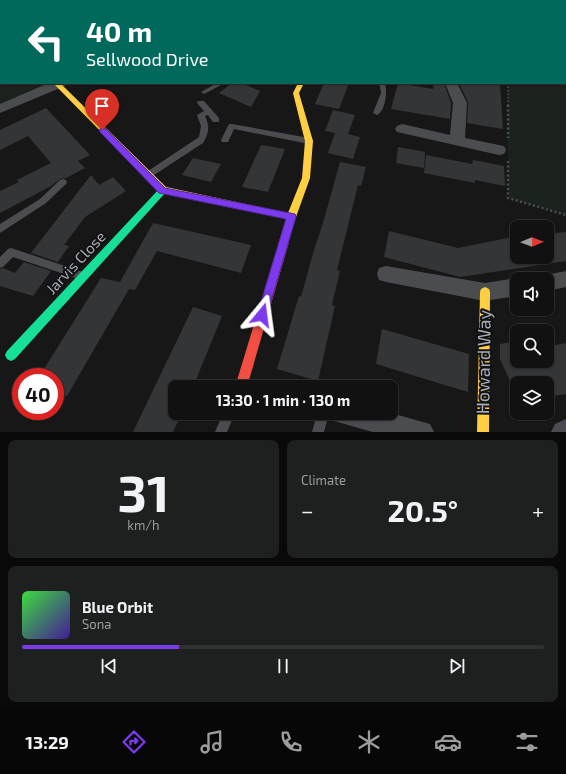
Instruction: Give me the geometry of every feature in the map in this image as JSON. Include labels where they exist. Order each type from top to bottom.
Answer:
[{"type":"street","points":[[0,109],[59,84],[162,190],[291,217]]},
{"type":"street","points":[[243,380],[291,217],[306,178],[309,141],[296,93],[300,84]]},
{"type":"street","points":[[451,84],[460,103],[456,141]]},
{"type":"street","points":[[402,129],[505,152]]},
{"type":"street","name":"Jarvis Close","points":[[11,355],[162,190]]},
{"type":"street","name":"Howard Way","points":[[386,274],[485,292],[510,287]]},
{"type":"street","points":[[554,281],[566,279]]},
{"type":"street","name":"Howard Way","points":[[483,432],[485,292]]},
{"type":"street","points":[[371,420],[422,432]]},
{"type":"street","points":[[562,432],[566,431]]},
{"type":"lane","points":[[204,92],[220,84]]},
{"type":"lane","points":[[377,112],[384,93],[382,84]]},
{"type":"lane","points":[[201,103],[216,120]]},
{"type":"lane","points":[[148,175],[200,141],[206,134],[205,123],[201,116],[209,112]]},
{"type":"lane","points":[[225,140],[232,126],[309,141]]},
{"type":"lane","points":[[0,229],[43,201],[64,182]]},
{"type":"lane","points":[[0,264],[11,252],[83,276]]},
{"type":"lane","points":[[221,432],[227,420]]},
{"type":"lane","points":[[318,432],[321,420]]},
{"type":"path","points":[[508,84],[505,152],[508,198],[566,214]]},
{"type":"shaded area","points":[[0,84],[58,84],[0,109]]},
{"type":"shaded area","points":[[508,84],[566,84],[566,215],[508,198]]},
{"type":"building","points":[[231,84],[243,84],[260,91],[251,107],[219,93]]},
{"type":"building","points":[[324,84],[349,84],[339,109],[315,104]]},
{"type":"building","points":[[398,84],[433,89],[434,84],[444,84],[451,103],[450,119],[391,109]]},
{"type":"building","points":[[459,84],[500,84],[503,129],[467,123],[468,102]]},
{"type":"building","points":[[46,108],[90,155],[78,161],[85,168],[66,178],[60,179],[51,186],[0,213],[0,191],[19,182],[17,180],[51,163],[28,136],[0,150],[0,130]]},
{"type":"building","points":[[333,110],[355,115],[348,134],[360,137],[353,159],[328,153],[335,133],[325,131]]},
{"type":"building","points":[[261,145],[285,149],[268,192],[242,187]]},
{"type":"building","points":[[398,147],[425,152],[424,168],[396,163]]},
{"type":"building","points":[[426,155],[472,164],[473,160],[504,166],[505,186],[475,180],[475,183],[424,173]]},
{"type":"building","points":[[193,158],[221,164],[211,182],[182,175]]},
{"type":"building","points":[[340,162],[366,167],[361,186],[358,185],[337,270],[340,271],[332,305],[335,306],[318,380],[315,380],[277,369],[299,296],[301,297]]},
{"type":"building","points":[[91,175],[99,185],[113,177],[126,191],[85,217],[64,245],[69,246],[58,262],[31,253]]},
{"type":"building","points":[[153,223],[251,245],[241,273],[157,251],[135,290],[129,289],[67,396],[64,395],[64,368],[45,368],[101,278],[120,282]]},
{"type":"building","points":[[389,231],[458,248],[510,237],[510,264],[546,264],[460,277],[384,257]]},
{"type":"building","points":[[566,232],[566,261],[554,263],[554,233]]},
{"type":"building","points":[[24,262],[51,271],[33,296],[0,286],[0,269],[3,268],[15,273]]},
{"type":"building","points":[[193,307],[222,316],[196,380],[168,380],[168,420],[179,420],[173,432],[133,432]]},
{"type":"building","points":[[382,329],[469,354],[468,392],[376,364]]},
{"type":"building","points":[[510,342],[510,368],[554,368],[554,345],[566,343],[566,394],[554,396],[554,376],[510,376],[510,381],[500,359],[500,344]]},
{"type":"traffic: fast","points":[[11,355],[163,190]]},
{"type":"traffic: slow","points":[[57,84],[163,190],[291,217]]},
{"type":"traffic: slow","points":[[284,242],[291,217],[306,178],[309,141],[296,93],[300,84]]},
{"type":"traffic: slow","points":[[483,432],[485,292]]},
{"type":"traffic: jam","points":[[243,380],[284,242]]},
{"type":"route","points":[[102,130],[162,190],[291,217],[262,315]]}]
